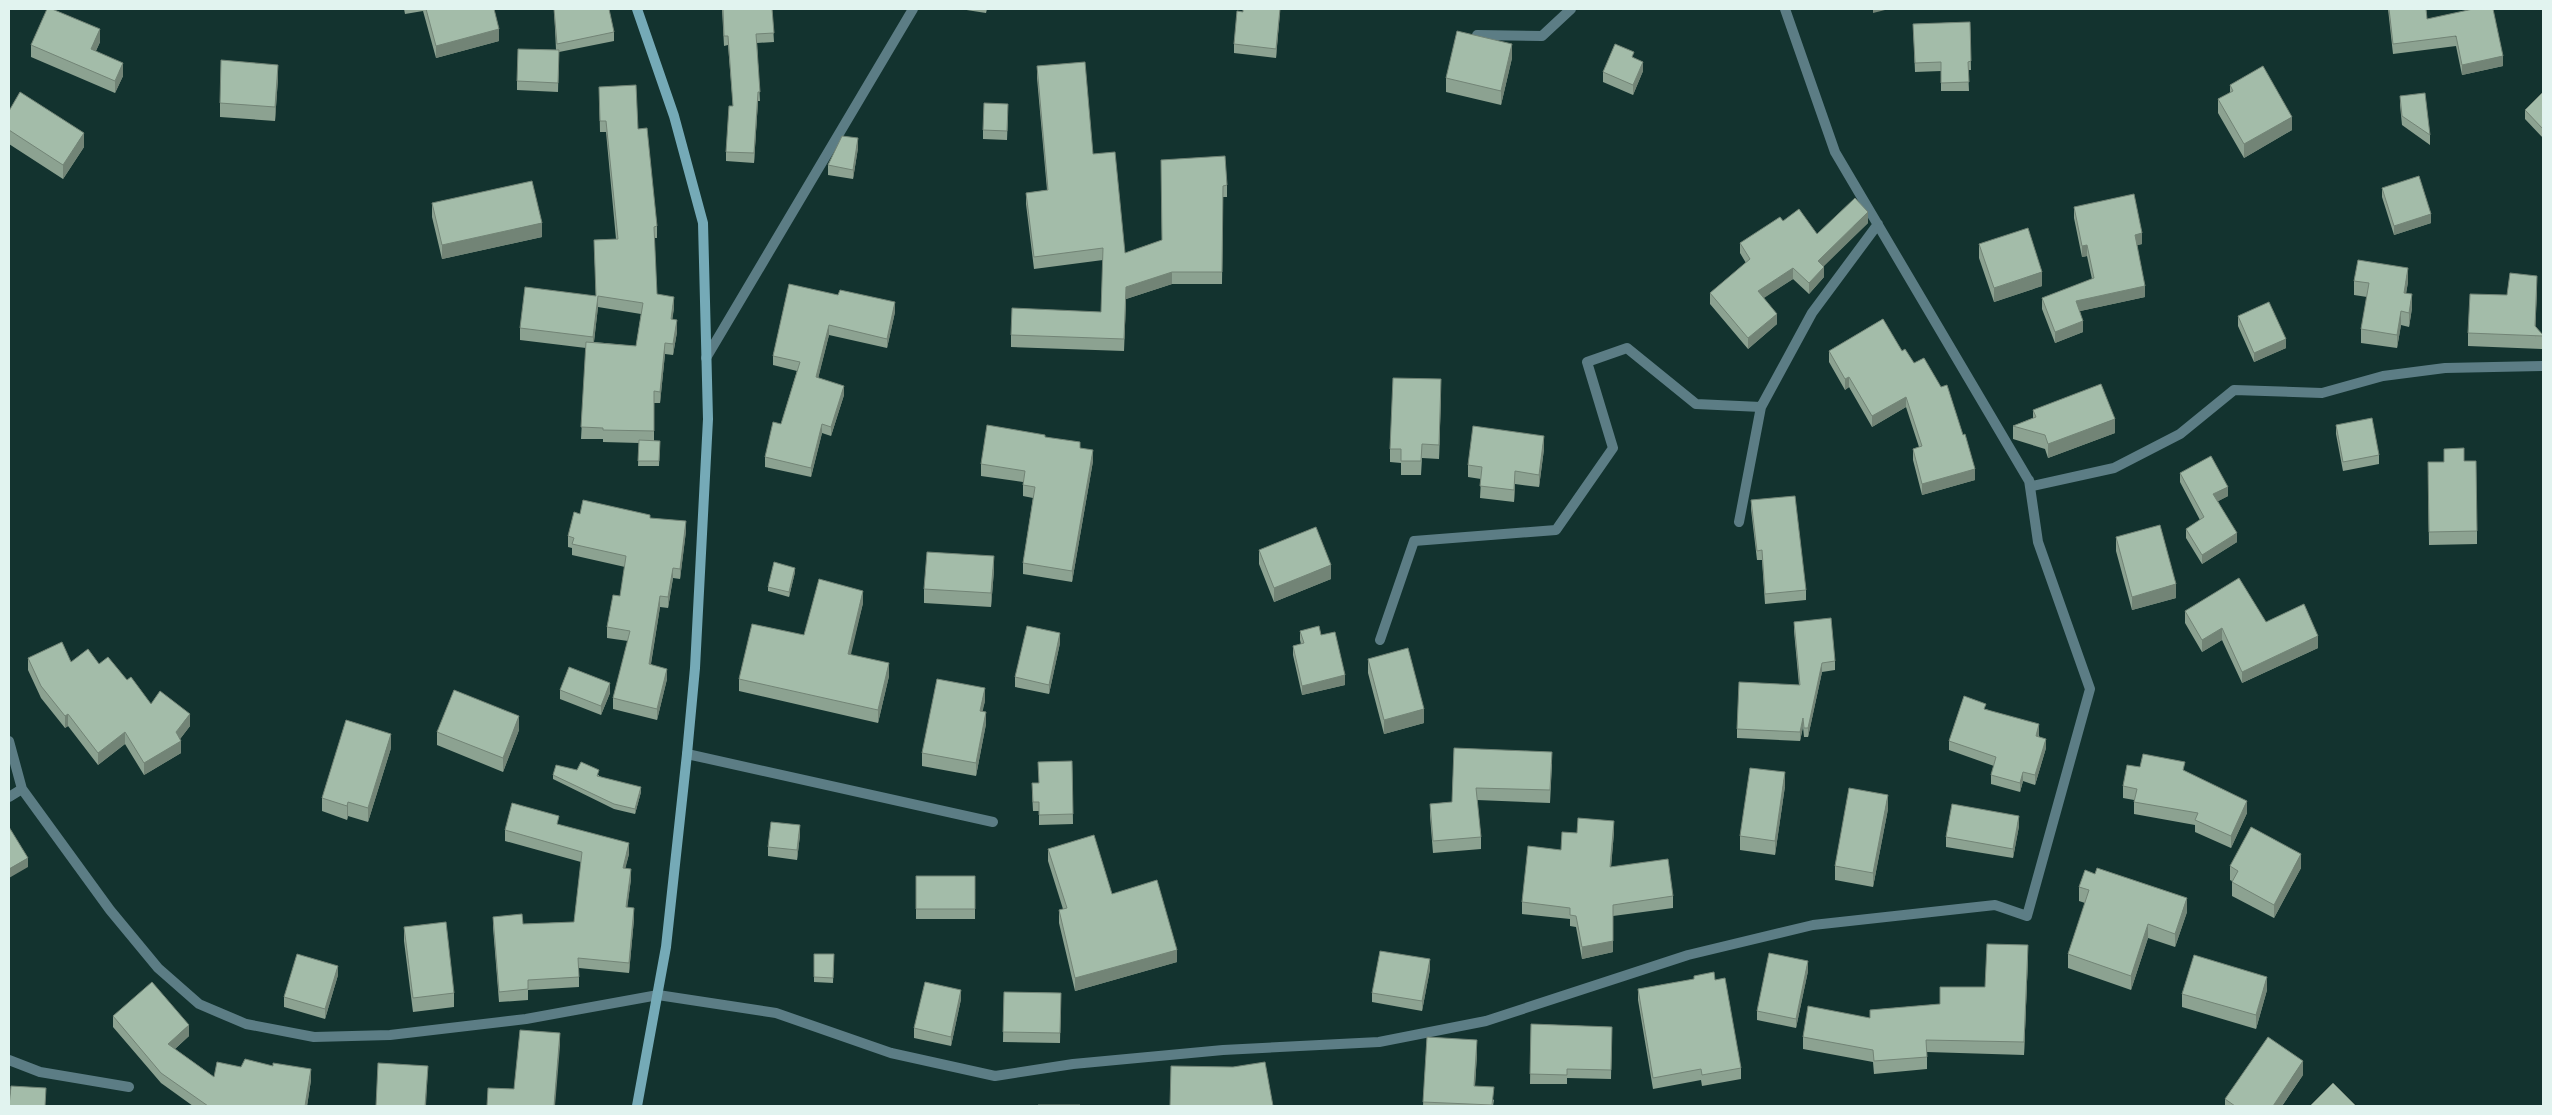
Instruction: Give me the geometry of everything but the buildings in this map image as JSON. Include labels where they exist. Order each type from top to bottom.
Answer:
[{"type":"main road","points":[[637,9],[674,116],[703,223],[708,419],[695,668],[666,947],[637,1106]]},
{"type":"street","points":[[706,358],[913,9]]},
{"type":"street","points":[[1478,35],[1542,36],[1571,9]]},
{"type":"street","points":[[1786,9],[1835,152],[2032,486],[2114,468],[2180,434],[2234,390],[2322,393],[2384,376],[2445,368],[2543,366]]},
{"type":"street","points":[[1739,522],[1761,407],[1812,313],[1878,224]]},
{"type":"street","points":[[1380,640],[1414,541],[1556,530],[1613,448],[1587,362],[1627,348],[1696,404],[1761,407]]},
{"type":"street","points":[[9,741],[22,789],[110,910],[158,968],[198,1004],[246,1024],[314,1037],[390,1035],[526,1019],[658,995],[776,1013],[890,1052],[995,1076],[1073,1064],[1213,1051],[1379,1042],[1486,1021],[1688,955],[1813,925],[1995,905],[2027,916],[2090,689],[2038,542],[2029,480]]},
{"type":"street","points":[[686,754],[994,822]]},
{"type":"street","points":[[9,797],[22,789]]},
{"type":"street","points":[[9,1060],[40,1072],[129,1087]]}]
